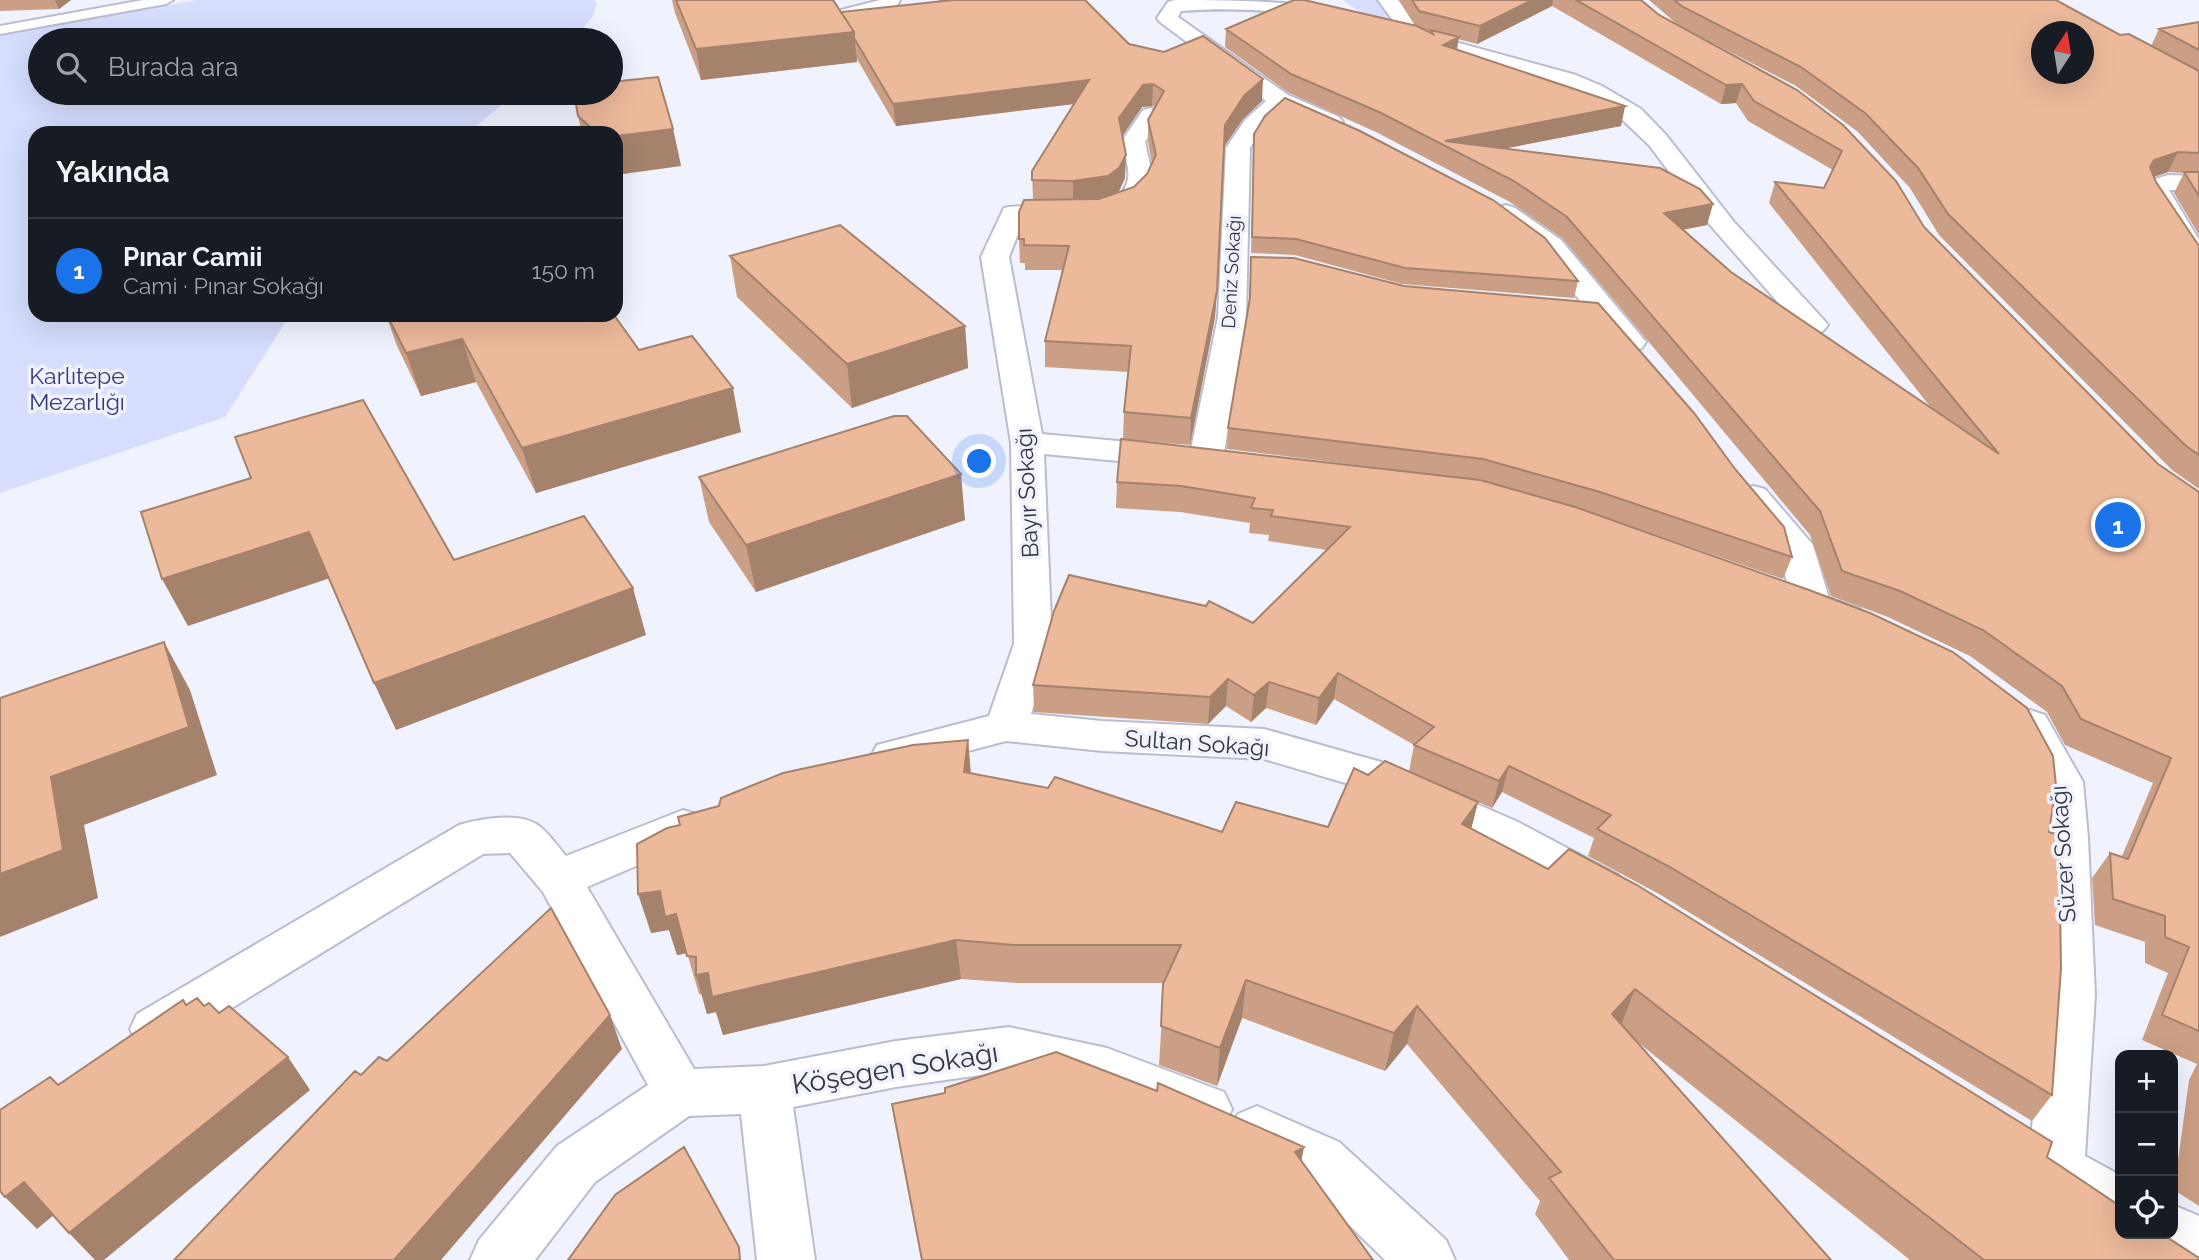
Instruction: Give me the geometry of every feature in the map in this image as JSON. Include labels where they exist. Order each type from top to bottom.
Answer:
[{"type":"street","points":[[848,14],[887,7],[890,0]]},
{"type":"street","points":[[1332,0],[1416,38],[1510,61],[1574,84],[1620,105],[1659,143],[1712,212],[1813,325]]},
{"type":"street","points":[[1355,133],[1280,100],[1167,18],[1175,6],[1199,2],[1271,2],[1373,17]]},
{"type":"street","name":"Deniz Sokağı","points":[[1027,443],[1219,461],[1232,317],[1238,148],[1253,125],[1280,100]]},
{"type":"street","name":"Bayır Sokağı","points":[[1006,726],[1033,645],[1027,443],[995,257],[1013,212],[1056,215],[1104,213],[1126,199],[1139,183],[1140,166],[1133,142],[1151,116]]},
{"type":"street","points":[[2199,183],[2168,182],[2155,187],[2161,202],[2199,261]]},
{"type":"street","points":[[1475,196],[1500,209],[1552,246],[1603,312],[1653,368]]},
{"type":"street","points":[[1233,264],[1263,263]]},
{"type":"street","points":[[1566,309],[1603,312]]},
{"type":"street","points":[[1735,473],[1795,545],[1812,605]]},
{"type":"street","points":[[1774,592],[1873,628]]},
{"type":"street","name":"Süzer Sokağı","points":[[2008,708],[2030,724],[2061,782],[2066,838],[2070,995],[2040,1158],[2115,1201]]},
{"type":"street","name":"Sultan Sokağı","points":[[856,766],[1006,726],[1102,736],[1264,744],[1366,773],[1502,834],[1641,909]]},
{"type":"street","points":[[559,879],[722,811]]},
{"type":"street","points":[[119,1050],[475,837],[521,836],[559,879],[680,1093],[576,1164],[499,1260]]},
{"type":"street","name":"Köşegen Sokağı","points":[[680,1093],[764,1089],[896,1064],[1009,1049],[1107,1071],[1222,1115],[1320,1160],[1426,1260]]},
{"type":"street","points":[[764,1089],[786,1260]]},
{"type":"street","points":[[2178,1235],[2199,1247]]},
{"type":"lane","points":[[0,30],[166,0]]},
{"type":"green space","name":"Karlıtepe Mezarlığı","points":[[198,0],[593,0],[597,3],[593,16],[583,28],[35,28]]},
{"type":"green space","points":[[1343,0],[1378,0],[1395,22],[1369,18]]},
{"type":"green space","name":"Karlıtepe Mezarlığı","points":[[28,29],[28,105],[502,105],[476,126],[28,126],[28,322],[286,322],[225,417],[0,493],[0,34]]},
{"type":"building","points":[[676,0],[833,0],[854,32],[696,49]]},
{"type":"building","points":[[953,0],[1085,0],[1129,44],[1164,52],[1203,36],[1263,79],[1244,96],[1225,125],[1217,291],[1191,418],[1124,412],[1131,346],[1045,341],[1069,246],[1024,245],[1024,239],[1019,239],[1019,212],[1024,200],[1099,199],[1134,187],[1147,174],[1156,155],[1148,120],[1164,91],[1153,84],[1143,85],[1119,118],[1126,155],[1119,168],[1108,176],[1073,181],[1032,180],[1032,171],[1089,80],[893,104],[841,12]]},
{"type":"building","points":[[1294,0],[1417,26],[1433,34],[1431,30],[1459,37],[1443,45],[1625,106],[1445,141],[1660,168],[1700,189],[1713,204],[1664,213],[1731,272],[1999,454],[1775,182],[1824,188],[1842,151],[1754,101],[1742,84],[1726,85],[1576,0],[1641,0],[1659,15],[1797,90],[1843,125],[1896,181],[1924,227],[2158,464],[2199,492],[2199,1031],[2162,1015],[2189,947],[2165,937],[2165,916],[2113,899],[2110,853],[2128,859],[2171,758],[2081,719],[2062,686],[1983,630],[1900,591],[1842,571],[1820,511],[1567,217],[1514,181],[1379,112],[1291,74],[1226,29]]},
{"type":"building","points":[[1412,0],[1532,0],[1480,26],[1419,11]]},
{"type":"building","points":[[1674,0],[2056,0],[2120,35],[2129,34],[2199,71],[2199,153],[2178,152],[2154,160],[2150,167],[2156,182],[2199,246],[2199,455],[2186,446],[1948,214],[1918,168],[1865,113],[1801,67]]},
{"type":"building","points":[[2199,22],[2199,50],[2159,29]]},
{"type":"building","points":[[658,77],[673,129],[623,135],[623,126],[589,126],[578,116],[576,105],[623,105],[623,81]]},
{"type":"building","points":[[1285,98],[1360,131],[1493,200],[1545,238],[1578,281],[1405,268],[1296,239],[1252,237],[1254,134],[1265,116]]},
{"type":"building","points":[[2184,172],[2199,172],[2199,196]]},
{"type":"building","points":[[840,225],[965,326],[847,364],[730,256]]},
{"type":"building","points":[[1251,257],[1294,258],[1404,286],[1598,303],[1694,413],[1735,469],[1784,527],[1792,557],[1600,492],[1483,459],[1228,428],[1250,298]]},
{"type":"building","points":[[390,322],[619,322],[639,350],[692,336],[733,388],[522,448],[462,339],[406,353]]},
{"type":"building","points":[[363,400],[454,560],[584,516],[633,588],[374,683],[309,532],[162,579],[141,512],[251,478],[235,437]]},
{"type":"building","points":[[894,416],[907,416],[961,474],[746,545],[699,477]]},
{"type":"building","points":[[1121,439],[1480,480],[1575,507],[1809,590],[1870,613],[1953,652],[2027,708],[2053,756],[2056,786],[2049,832],[2059,835],[2061,968],[2052,1095],[1670,867],[1597,829],[1611,815],[1509,766],[1499,781],[1414,745],[1434,727],[1338,673],[1319,698],[1269,682],[1254,695],[1228,679],[1210,697],[1033,685],[1054,611],[1069,575],[1206,606],[1209,601],[1253,623],[1350,527],[1271,516],[1273,510],[1251,508],[1255,498],[1181,486],[1117,482]]},
{"type":"building","points":[[164,642],[189,727],[51,777],[63,850],[0,874],[0,698]]},
{"type":"building","points":[[968,740],[964,772],[1048,788],[1055,777],[1222,832],[1236,802],[1328,827],[1354,768],[1368,775],[1385,761],[1478,802],[1462,824],[1548,869],[1569,849],[1637,885],[2052,1142],[2047,1157],[2115,1203],[2115,1239],[2170,1239],[2199,1260],[1984,1260],[1635,989],[1612,1014],[1831,1260],[1614,1260],[1549,1178],[1561,1172],[1417,1006],[1394,1033],[1246,980],[1220,1048],[1161,1026],[1163,984],[1181,945],[1014,945],[956,940],[712,997],[708,973],[696,975],[696,957],[687,956],[676,914],[665,917],[660,891],[638,894],[637,844],[667,828],[680,825],[678,817],[719,806],[721,798],[783,773],[913,745]]},
{"type":"building","points":[[551,908],[610,1015],[394,1260],[174,1260],[355,1071],[361,1075],[379,1057],[387,1061]]},
{"type":"building","points":[[197,998],[204,1006],[209,1003],[219,1013],[229,1006],[288,1057],[69,1233],[24,1182],[5,1197],[0,1191],[0,1110],[50,1077],[58,1085],[183,1000],[186,1005]]},
{"type":"building","points":[[1056,1052],[1157,1091],[1158,1083],[1304,1147],[1295,1152],[1373,1260],[922,1260],[892,1104],[945,1093],[945,1088]]},
{"type":"building","points":[[684,1147],[739,1247],[740,1260],[568,1260],[615,1195]]},
{"type":"place","name":"Pınar Camii","points":[[2118,525]]}]
